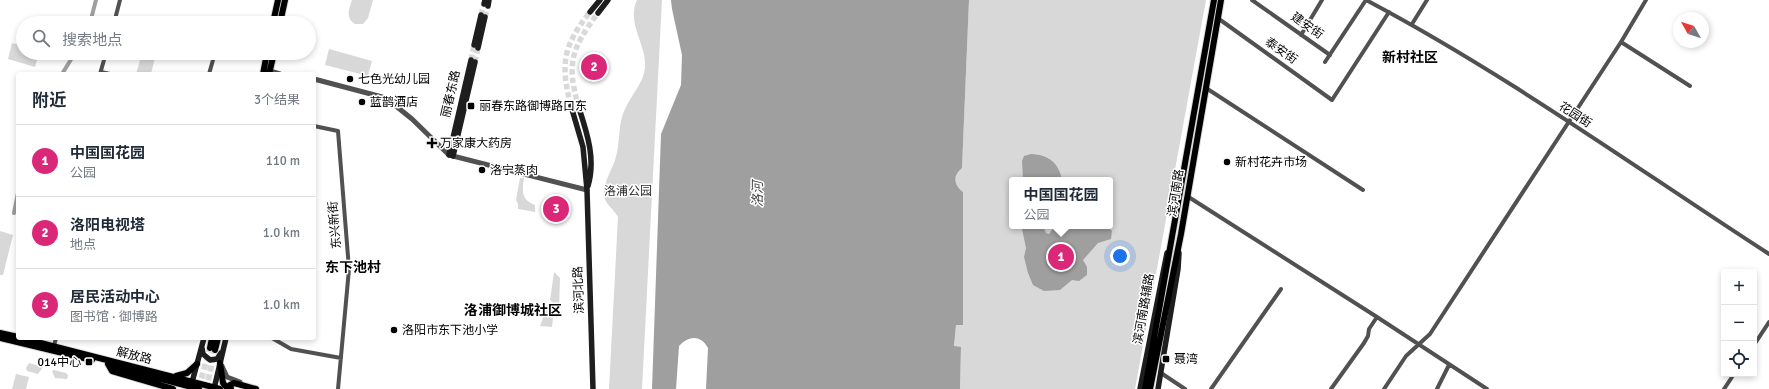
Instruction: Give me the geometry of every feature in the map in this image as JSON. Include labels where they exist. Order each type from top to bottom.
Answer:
[{"type":"main road","points":[[275,16],[278,0]]},
{"type":"main road","points":[[282,16],[285,0]]},
{"type":"main road","points":[[590,12],[600,0]]},
{"type":"main road","points":[[598,13],[608,0]]},
{"type":"main road","name":"滨河南路","points":[[1145,389],[1214,0]]},
{"type":"main road","name":"滨河南路","points":[[1150,389],[1181,234],[1221,0]]},
{"type":"main road","points":[[476,47],[483,16]]},
{"type":"main road","points":[[1203,59],[1211,60]]},
{"type":"main road","points":[[267,60],[267,72]]},
{"type":"main road","points":[[267,72],[272,60]]},
{"type":"main road","name":"丽春东路","points":[[451,156],[473,61]]},
{"type":"main road","name":"滨河北路","points":[[571,106],[583,147],[587,190],[593,389]]},
{"type":"main road","name":"滨河北路","points":[[578,108],[589,140],[592,172],[587,190]]},
{"type":"main road","name":"滨河南路辅路","points":[[1140,389],[1163,267],[1172,233]]},
{"type":"main road","points":[[1158,389],[1178,269],[1181,234]]},
{"type":"main road","name":"解放路","points":[[0,333],[16,337]]},
{"type":"main road","name":"解放路","points":[[0,338],[108,364],[199,389]]},
{"type":"main road","name":"解放路","points":[[28,340],[174,377],[191,386],[216,388]]},
{"type":"main road","points":[[191,386],[204,340]]},
{"type":"main road","points":[[212,340],[212,349],[217,340]]},
{"type":"main road","points":[[216,388],[226,340]]},
{"type":"main road","points":[[202,346],[203,354],[210,360],[217,359],[223,352]]},
{"type":"main road","points":[[220,363],[223,383],[230,389],[230,385],[234,383],[256,389]]},
{"type":"main road","points":[[108,364],[112,371],[173,389]]},
{"type":"main road","points":[[174,377],[187,373],[197,364]]},
{"type":"street","points":[[115,16],[120,0]]},
{"type":"street","name":"建安街","points":[[1252,0],[1330,55]]},
{"type":"street","points":[[1300,35],[1322,0]]},
{"type":"street","points":[[1325,62],[1366,0]]},
{"type":"street","name":"花园街","points":[[1366,0],[1374,2],[1496,75],[1769,254]]},
{"type":"street","points":[[1412,24],[1427,0]]},
{"type":"street","points":[[1384,389],[1406,356],[1430,334],[1621,42],[1646,0]]},
{"type":"street","name":"泰安街","points":[[1218,19],[1332,100],[1389,12]]},
{"type":"street","points":[[1621,42],[1690,86]]},
{"type":"street","points":[[101,72],[104,60]]},
{"type":"street","points":[[210,72],[213,60]]},
{"type":"street","points":[[316,80],[386,98],[412,119],[451,156],[587,190]]},
{"type":"street","points":[[1206,88],[1363,190]]},
{"type":"street","name":"东兴新街","points":[[316,126],[338,131],[349,269],[338,389]]},
{"type":"street","points":[[1187,196],[1487,389]]},
{"type":"street","points":[[1211,389],[1281,289]]},
{"type":"street","points":[[1331,389],[1364,343],[1368,336],[1369,329],[1377,317]]},
{"type":"street","points":[[1757,341],[1769,322]]},
{"type":"street","points":[[54,346],[56,340]]},
{"type":"street","points":[[275,340],[291,349],[341,358]]},
{"type":"street","points":[[220,363],[227,377],[231,380],[262,389]]},
{"type":"street","points":[[1437,389],[1449,365]]},
{"type":"street","points":[[1161,373],[1186,389]]},
{"type":"street","points":[[1724,389],[1732,377]]},
{"type":"green space","points":[[352,0],[373,0],[368,18],[363,24],[355,24],[350,19],[349,13]]},
{"type":"green space","name":"洛浦公园","points":[[637,0],[662,0],[642,389],[609,389],[618,217],[607,204],[604,198],[604,190],[617,154],[623,115],[644,74],[645,59],[635,26],[634,17],[634,9]]},
{"type":"green space","points":[[969,0],[1206,0],[1135,389],[960,389],[961,347],[954,347],[956,324],[962,325],[955,179],[957,171],[962,168]]},
{"type":"green space","points":[[12,43],[16,44],[16,60],[37,60],[35,67],[8,59]]},
{"type":"green space","points":[[329,49],[372,61],[368,76],[325,65]]},
{"type":"green space","points":[[140,60],[154,60],[151,72],[137,72]]},
{"type":"green space","points":[[520,178],[524,178],[523,191],[525,198],[530,203],[535,205],[535,212],[518,209],[516,200]]},
{"type":"green space","points":[[0,231],[13,235],[3,275],[0,275]]},
{"type":"green space","points":[[554,272],[560,278],[559,309],[550,300]]},
{"type":"green space","points":[[548,305],[554,310],[552,327],[540,326]]},
{"type":"green space","points":[[29,363],[43,367],[38,374],[27,371],[26,368]]},
{"type":"green space","points":[[54,370],[66,373],[68,375],[67,379],[55,378],[52,371]]},
{"type":"green space","points":[[16,374],[29,377],[26,389],[12,389]]},
{"type":"water","name":"洛河","points":[[671,0],[969,0],[962,168],[957,174],[955,180],[963,192],[963,325],[956,325],[954,346],[961,347],[960,389],[706,389],[708,348],[702,341],[691,338],[679,346],[676,389],[652,389],[661,134],[681,85],[682,55]]},
{"type":"water","points":[[1031,154],[1048,158],[1056,165],[1062,177],[1023,177],[1022,161],[1024,156]]},
{"type":"water","points":[[1022,229],[1044,229],[1046,233],[1049,234],[1053,229],[1110,229],[1112,231],[1111,239],[1098,243],[1083,260],[1087,267],[1087,275],[1079,281],[1072,280],[1060,290],[1044,291],[1033,285],[1024,257],[1026,248]]},
{"type":"waterway","points":[[92,16],[96,0]]},
{"type":"waterway","points":[[63,72],[71,60]]},
{"type":"waterway","points":[[14,213],[16,203]]},
{"type":"tunnel","points":[[481,15],[484,4]]},
{"type":"tunnel","points":[[485,17],[488,6]]},
{"type":"tunnel","points":[[571,106],[566,78],[566,56],[574,35],[590,12]]},
{"type":"tunnel","points":[[579,108],[575,93],[572,68],[577,47],[598,13]]},
{"type":"tunnel","points":[[471,60],[474,45]]},
{"type":"tunnel","points":[[475,62],[478,48]]},
{"type":"tunnel","points":[[199,387],[210,348]]},
{"type":"tunnel","points":[[206,389],[215,350]]},
{"type":"place","name":"洛阳电视塔","points":[[594,67]]},
{"type":"place","name":"七色光幼儿园","points":[[350,79]]},
{"type":"place","name":"蓝鹊酒店","points":[[362,102]]},
{"type":"place","name":"丽春东路御博路口东","points":[[471,106]]},
{"type":"place","name":"万家康大药房","points":[[432,143]]},
{"type":"place","name":"新村花卉市场","points":[[1227,162]]},
{"type":"place","name":"洛宁蒸肉","points":[[482,170]]},
{"type":"place","name":"居民活动中心","points":[[556,209]]},
{"type":"place","name":"中国国花园","points":[[1061,257]]},
{"type":"place","name":"洛阳市东下池小学","points":[[394,330]]},
{"type":"place","name":"聂湾","points":[[1166,359]]},
{"type":"place","name":"014中心","points":[[89,362]]},
{"type":"district","name":"新村社区","points":[[1410,57]]},
{"type":"district","name":"东下池村","points":[[353,267]]},
{"type":"district","name":"洛浦御博城社区","points":[[513,310]]}]
